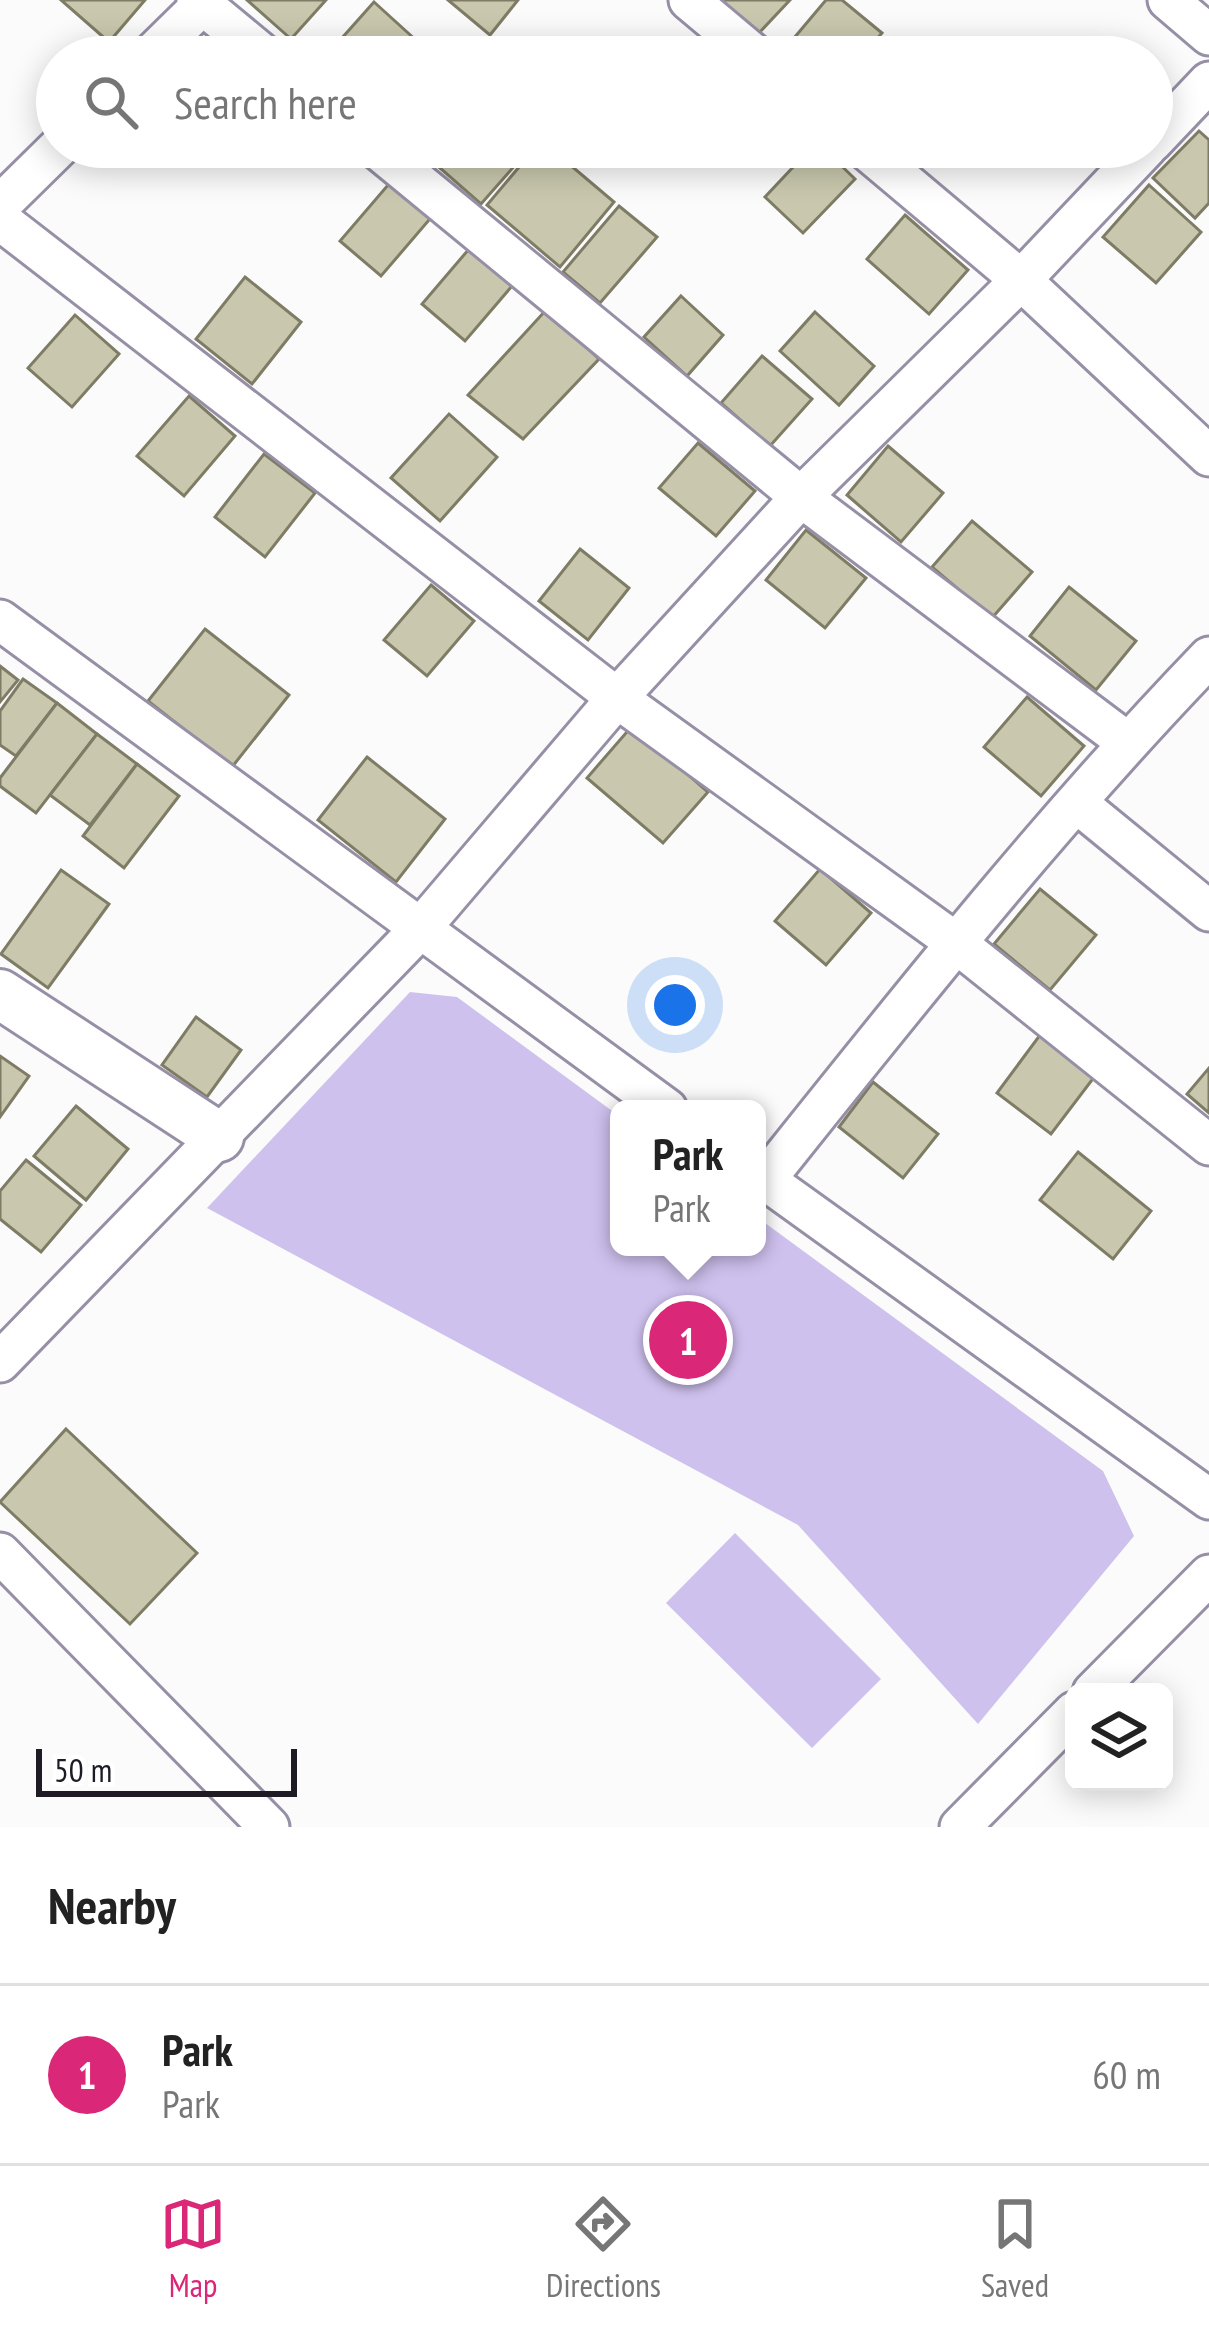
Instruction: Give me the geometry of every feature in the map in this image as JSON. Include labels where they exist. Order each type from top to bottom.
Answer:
[{"type":"street","points":[[689,0],[732,36]]},
{"type":"street","points":[[1168,0],[1209,35]]},
{"type":"street","points":[[169,36],[202,2],[242,36]]},
{"type":"street","points":[[1173,120],[1209,82]]},
{"type":"street","points":[[0,205],[38,168]]},
{"type":"street","points":[[401,168],[801,497],[1127,742]]},
{"type":"street","points":[[888,168],[1021,280],[1209,456]]},
{"type":"street","points":[[0,1362],[419,930],[617,698],[801,497],[1127,168]]},
{"type":"street","points":[[0,220],[617,698],[955,942],[1209,1144]]},
{"type":"street","points":[[0,620],[655,1100]]},
{"type":"street","points":[[766,1172],[1127,742],[1209,657]]},
{"type":"street","points":[[1078,802],[1209,911]]},
{"type":"street","points":[[0,994],[219,1137]]},
{"type":"street","points":[[766,1182],[1209,1499]]},
{"type":"street","points":[[0,1552],[269,1827]]},
{"type":"street","points":[[1102,1683],[1209,1575]]},
{"type":"street","points":[[960,1827],[1065,1721]]},
{"type":"shaded area","points":[[410,992],[457,997],[610,1109],[610,1256],[766,1256],[766,1224],[1103,1471],[1134,1536],[978,1724],[798,1525],[207,1208]]},
{"type":"shaded area","points":[[735,1533],[881,1679],[812,1748],[666,1603]]},
{"type":"building","points":[[61,0],[145,0],[114,36],[102,36]]},
{"type":"building","points":[[247,0],[326,0],[294,36],[288,36]]},
{"type":"building","points":[[448,0],[518,0],[490,35]]},
{"type":"building","points":[[720,0],[790,0],[758,34]]},
{"type":"building","points":[[826,0],[842,0],[882,33],[879,36],[796,36]]},
{"type":"building","points":[[374,2],[411,36],[344,36]]},
{"type":"building","points":[[1199,131],[1209,140],[1209,203],[1195,218],[1153,178],[1163,168],[1173,168],[1173,158]]},
{"type":"building","points":[[440,168],[513,168],[481,204]]},
{"type":"building","points":[[518,168],[574,168],[614,202],[560,267],[487,205]]},
{"type":"building","points":[[792,168],[844,168],[855,179],[803,233],[765,197]]},
{"type":"building","points":[[394,178],[435,213],[381,276],[340,241]]},
{"type":"building","points":[[1149,185],[1201,232],[1156,283],[1103,237]]},
{"type":"building","points":[[619,206],[657,237],[600,303],[563,272]]},
{"type":"building","points":[[905,215],[968,270],[929,314],[867,259]]},
{"type":"building","points":[[469,249],[512,286],[465,341],[422,304]]},
{"type":"building","points":[[245,277],[301,322],[252,384],[196,339]]},
{"type":"building","points":[[681,296],[723,335],[687,376],[644,337]]},
{"type":"building","points":[[546,310],[599,359],[523,439],[468,395]]},
{"type":"building","points":[[815,312],[874,366],[839,405],[780,351]]},
{"type":"building","points":[[75,315],[119,354],[72,407],[28,368]]},
{"type":"building","points":[[762,356],[812,399],[770,446],[721,403]]},
{"type":"building","points":[[189,396],[235,436],[184,496],[137,456]]},
{"type":"building","points":[[449,414],[497,457],[440,521],[391,478]]},
{"type":"building","points":[[698,443],[755,491],[716,536],[659,488]]},
{"type":"building","points":[[888,446],[943,493],[901,542],[847,495]]},
{"type":"building","points":[[264,454],[315,493],[265,557],[215,517]]},
{"type":"building","points":[[972,521],[1032,572],[992,618],[932,567]]},
{"type":"building","points":[[806,530],[866,578],[825,628],[766,580]]},
{"type":"building","points":[[580,549],[629,588],[588,640],[539,601]]},
{"type":"building","points":[[431,585],[474,621],[427,676],[384,640]]},
{"type":"building","points":[[1069,587],[1136,641],[1096,690],[1030,636]]},
{"type":"building","points":[[205,629],[289,695],[232,767],[148,701]]},
{"type":"building","points":[[0,666],[18,680],[0,702]]},
{"type":"building","points":[[23,679],[57,703],[16,756],[0,745],[0,711]]},
{"type":"building","points":[[1027,697],[1084,746],[1041,796],[984,747]]},
{"type":"building","points":[[57,703],[97,734],[36,813],[0,786],[0,778]]},
{"type":"building","points":[[632,726],[708,792],[663,843],[587,778]]},
{"type":"building","points":[[97,734],[137,764],[90,825],[50,795]]},
{"type":"building","points":[[367,757],[445,819],[396,882],[318,820]]},
{"type":"building","points":[[137,764],[179,796],[124,868],[83,836]]},
{"type":"building","points":[[820,869],[871,913],[826,965],[775,921]]},
{"type":"building","points":[[61,870],[109,904],[48,988],[1,954]]},
{"type":"building","points":[[1040,889],[1096,935],[1050,990],[994,944]]},
{"type":"building","points":[[196,1017],[241,1050],[207,1097],[162,1065]]},
{"type":"building","points":[[1040,1035],[1095,1076],[1051,1134],[997,1093]]},
{"type":"building","points":[[0,1056],[29,1076],[0,1117]]},
{"type":"building","points":[[1209,1068],[1209,1113],[1187,1094]]},
{"type":"building","points":[[873,1082],[938,1134],[903,1178],[839,1127]]},
{"type":"building","points":[[76,1106],[128,1149],[86,1200],[34,1156]]},
{"type":"building","points":[[1078,1152],[1151,1211],[1113,1259],[1040,1200]]},
{"type":"building","points":[[26,1160],[81,1205],[41,1252],[0,1219],[0,1191]]},
{"type":"building","points":[[66,1429],[197,1553],[130,1624],[0,1502]]},
{"type":"place","name":"Park","points":[[688,1340]]}]
